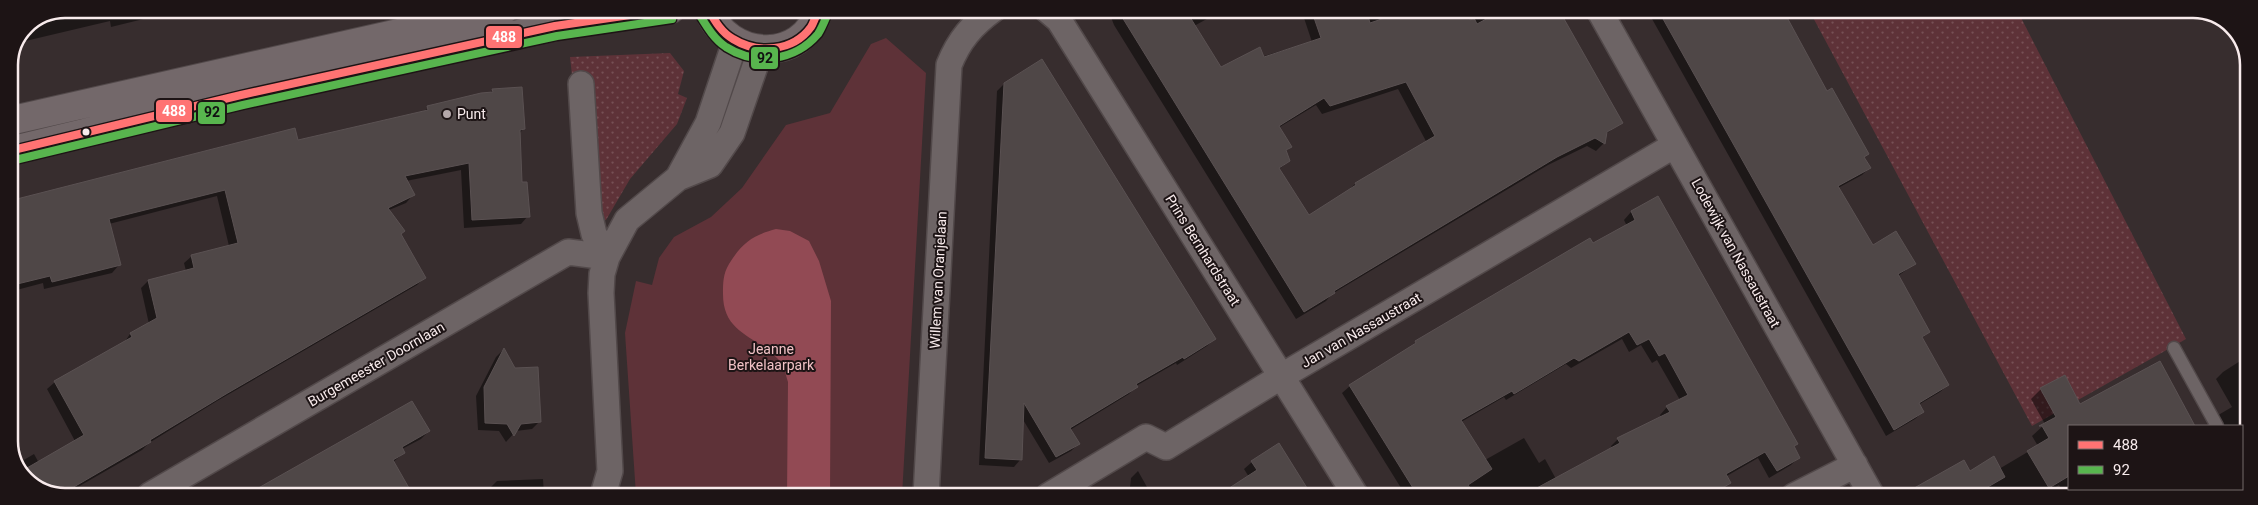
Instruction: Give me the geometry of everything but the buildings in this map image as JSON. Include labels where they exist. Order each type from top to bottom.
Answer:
[{"type":"main road","points":[[18,119],[418,18]]},
{"type":"main road","points":[[18,149],[241,95],[555,26],[610,18]]},
{"type":"main road","points":[[713,18],[718,27],[735,42],[761,50],[781,47],[800,38],[815,18]]},
{"type":"street","name":"Willem van Oranjelaan","points":[[926,488],[949,65],[956,46],[981,18]]},
{"type":"street","name":"Prins Bernhardstraat","points":[[1057,18],[1351,488]]},
{"type":"street","name":"Lodewijk van Nassaustraat","points":[[1603,18],[1868,488]]},
{"type":"street","points":[[678,178],[708,123],[735,42]]},
{"type":"street","points":[[605,488],[610,472],[601,293],[602,274],[607,257],[627,220],[678,178],[710,165],[732,133],[761,50]]},
{"type":"street","points":[[581,84],[589,213],[594,234],[607,257]]},
{"type":"street","name":"Jan van Nassaustraat","points":[[1062,488],[1146,438],[1166,447],[1282,376],[1675,146]]},
{"type":"street","name":"Burgemeester Doornlaan","points":[[162,488],[568,252],[607,257]]},
{"type":"street","points":[[1810,488],[1855,465]]},
{"type":"street","points":[[610,472],[618,488]]},
{"type":"lane","points":[[2174,348],[2216,425]]},
{"type":"green space","points":[[1813,18],[2021,18],[2186,339],[2032,426]]},
{"type":"green space","name":"Jeanne Berkelaarpark","points":[[886,38],[926,73],[902,488],[636,488],[625,333],[636,281],[652,285],[659,258],[674,237],[711,217],[742,188],[786,125],[830,113],[871,44]]},
{"type":"green space","points":[[670,53],[684,71],[678,94],[687,98],[677,124],[630,179],[606,220],[601,221],[598,218],[590,74],[572,75],[570,57]]},
{"type":"shaded area","points":[[776,229],[790,231],[809,241],[819,261],[831,301],[830,488],[787,488],[788,382],[785,372],[777,358],[734,325],[724,307],[724,279],[727,268],[744,245],[761,234]]},
{"type":"transit line","name":"488","points":[[18,149],[241,95],[555,26],[610,18]]},
{"type":"transit line","name":"92","points":[[702,18],[714,36],[726,47],[750,57],[762,58],[775,58],[798,50],[818,34],[826,18]]},
{"type":"transit line","name":"488","points":[[714,18],[725,33],[733,39],[743,44],[763,48],[785,46],[795,42],[811,27],[815,18]]},
{"type":"transit line","name":"92","points":[[18,159],[243,105],[557,36],[672,19]]},
{"type":"place","name":"Punt","points":[[447,114]]}]
